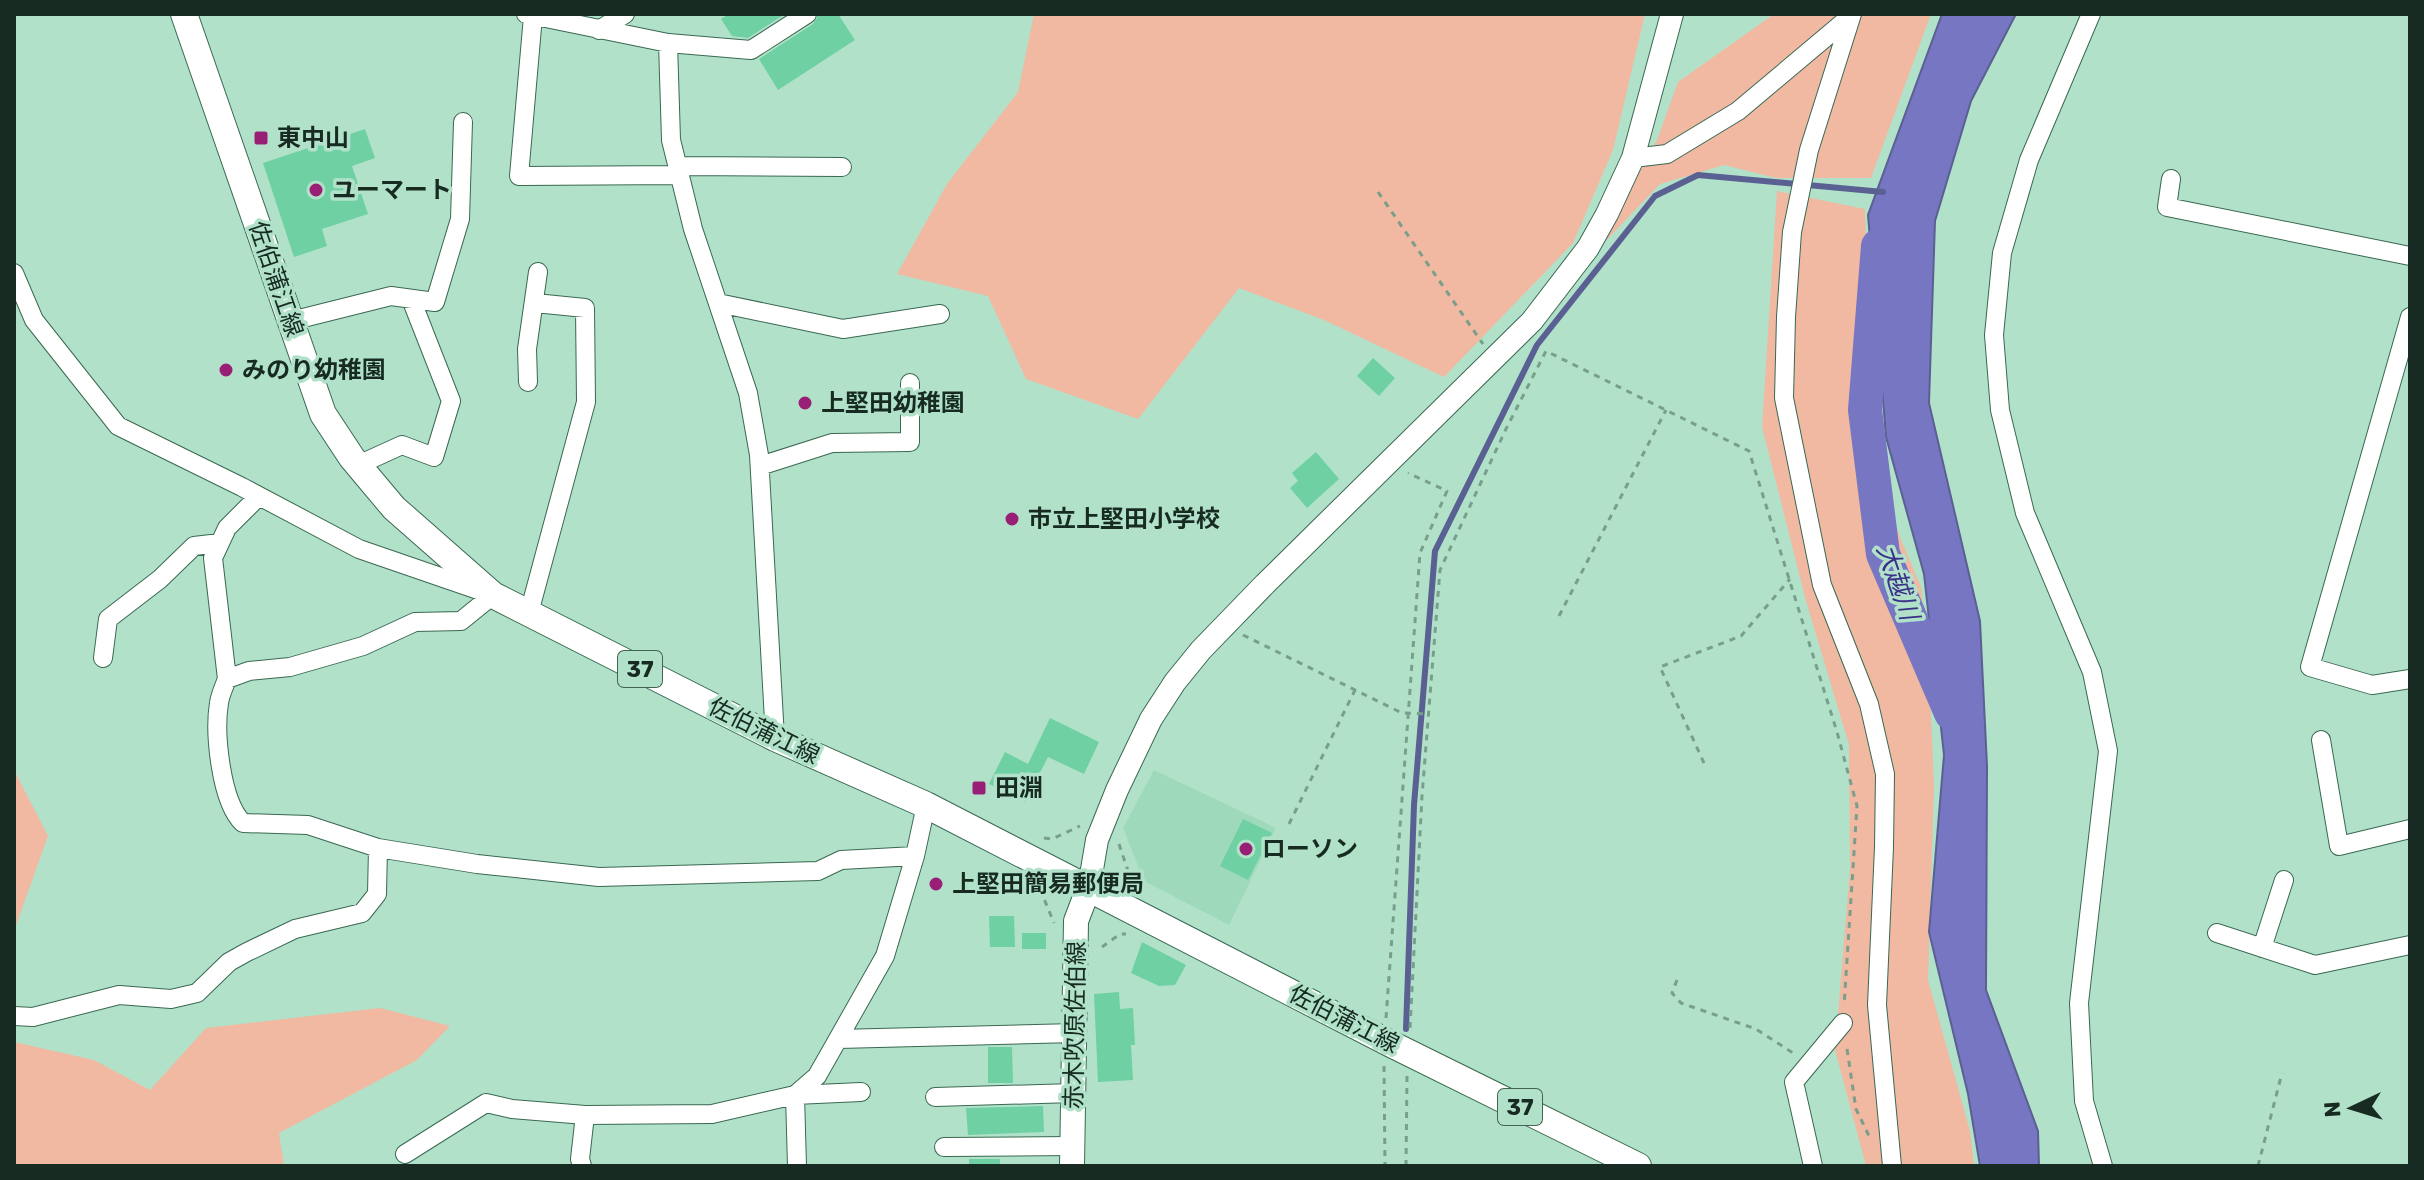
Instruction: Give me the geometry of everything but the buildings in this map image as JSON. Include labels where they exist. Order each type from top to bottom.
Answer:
[{"type":"main road","name":"佐伯蒲江線","points":[[184,14],[323,414],[358,465],[394,508],[493,595],[775,738],[926,805],[1396,1046],[1638,1166]]},
{"type":"main road","name":"赤木吹原佐伯線","points":[[1073,1156],[1076,921],[1089,887]]},
{"type":"street","points":[[599,30],[625,14]]},
{"type":"street","points":[[807,14],[751,50],[668,43],[530,15],[519,176],[842,167]]},
{"type":"street","points":[[1089,887],[1097,840],[1117,790],[1151,719],[1175,682],[1224,626],[1532,321],[1588,248],[1633,158],[1672,14]]},
{"type":"street","points":[[2091,14],[2029,160],[2002,253],[1994,335],[2000,410],[2025,513],[2092,672],[2108,751],[2079,1003],[2084,1101],[2103,1166]]},
{"type":"street","points":[[1633,158],[1667,154],[1738,111],[1851,15]]},
{"type":"street","points":[[1851,15],[1809,150],[1792,232],[1784,398],[1822,585],[1869,704],[1885,774],[1877,1005],[1892,1166]]},
{"type":"street","points":[[668,43],[671,140],[693,229],[748,393],[760,466],[775,738]]},
{"type":"street","points":[[291,321],[391,296],[435,302],[460,219],[463,122]]},
{"type":"street","points":[[2171,179],[2167,207],[2410,256]]},
{"type":"street","points":[[528,382],[527,349],[538,272]]},
{"type":"street","points":[[14,273],[34,320],[118,426],[359,549],[493,595]]},
{"type":"street","points":[[358,465],[402,445],[434,457],[451,401],[411,299]]},
{"type":"street","points":[[529,613],[586,402],[585,308],[535,303]]},
{"type":"street","points":[[718,303],[843,329],[940,314]]},
{"type":"street","points":[[2410,317],[2310,667],[2372,685],[2410,679]]},
{"type":"street","points":[[760,466],[832,443],[910,442],[910,383]]},
{"type":"street","points":[[259,496],[227,528],[213,558],[227,679],[219,703],[220,766],[232,813],[243,823],[308,825],[378,848],[477,864],[599,877],[818,871],[841,860],[915,856]]},
{"type":"street","points":[[103,658],[108,619],[160,579],[194,546],[220,543]]},
{"type":"street","points":[[227,679],[249,671],[290,667],[363,646],[415,622],[461,621],[493,595]]},
{"type":"street","points":[[2321,740],[2339,846],[2410,829]]},
{"type":"street","points":[[795,1095],[817,1076],[885,956],[915,856],[926,805]]},
{"type":"street","points":[[14,1016],[33,1017],[119,995],[171,999],[197,993],[229,962],[259,946],[295,929],[362,913],[377,894],[378,848]]},
{"type":"street","points":[[2262,948],[2284,880]]},
{"type":"street","points":[[2217,933],[2315,965],[2410,945]]},
{"type":"street","points":[[1813,1166],[1794,1082],[1843,1023]]},
{"type":"street","points":[[838,1039],[1075,1033]]},
{"type":"street","points":[[405,1154],[486,1103],[512,1109],[585,1115],[712,1114],[795,1095],[861,1092]]},
{"type":"street","points":[[935,1097],[1074,1093]]},
{"type":"street","points":[[795,1095],[797,1166]]},
{"type":"street","points":[[582,1166],[580,1159],[585,1115]]},
{"type":"street","points":[[944,1147],[1073,1156]]},
{"type":"path","points":[[1378,192],[1494,360]]},
{"type":"path","points":[[1385,1166],[1440,570],[1545,350],[1749,451],[1837,732],[1857,806],[1843,1023],[1856,1109],[1869,1137]]},
{"type":"path","points":[[1559,616],[1666,410]]},
{"type":"path","points":[[1387,464],[1447,491],[1420,553],[1396,1046],[1405,1088],[1406,1166]]},
{"type":"path","points":[[1704,763],[1660,667],[1741,636],[1790,579]]},
{"type":"path","points":[[1224,626],[1402,713],[1428,714]]},
{"type":"path","points":[[1289,824],[1355,690]]},
{"type":"path","points":[[1118,842],[1133,888],[1142,892]]},
{"type":"path","points":[[1036,881],[1057,928]]},
{"type":"path","points":[[1102,947],[1120,934],[1131,934]]},
{"type":"path","points":[[1677,980],[1672,993],[1681,1003],[1756,1029],[1810,1063]]},
{"type":"path","points":[[2258,1166],[2282,1073]]},
{"type":"shaded area","points":[[1034,14],[1645,14],[1613,150],[1573,243],[1444,377],[1324,320],[1239,288],[1138,419],[1026,379],[988,296],[897,274],[947,184],[1018,92]]},
{"type":"shaded area","points":[[1774,14],[1931,14],[1871,178],[1776,178],[1724,165],[1660,184],[1597,250],[1657,140],[1678,82]]},
{"type":"shaded area","points":[[1942,14],[2016,14],[1971,101],[1935,221],[1929,403],[1980,621],[1987,766],[1986,990],[2038,1131],[2039,1166],[1980,1166],[1968,1094],[1929,932],[1944,755],[1924,574],[1886,437],[1868,215]]},
{"type":"shaded area","points":[[1777,191],[1865,209],[1858,410],[1900,537],[1921,587],[1934,785],[1928,980],[1970,1131],[1974,1166],[1866,1166],[1835,1050],[1850,869],[1849,745],[1806,601],[1762,427]]},
{"type":"shaded area","points":[[14,770],[48,836],[14,931]]},
{"type":"shaded area","points":[[1154,770],[1276,828],[1229,925],[1144,881],[1123,828]]},
{"type":"shaded area","points":[[380,1008],[450,1026],[417,1060],[279,1133],[284,1166],[14,1166],[14,1042],[94,1060],[150,1090],[206,1028]]},
{"type":"waterway","points":[[1406,1029],[1414,805],[1435,551],[1537,345],[1655,196],[1698,175],[1883,192]]},
{"type":"waterway","name":"大越川","points":[[1878,246],[1865,410],[1883,554],[1951,713]]},
{"type":"place","name":"東中山","points":[[261,138]]},
{"type":"place","name":"ユーマート","points":[[316,190]]},
{"type":"place","name":"みのり幼稚園","points":[[226,370]]},
{"type":"place","name":"上堅田幼稚園","points":[[805,403]]},
{"type":"place","name":"市立上堅田小学校","points":[[1012,519]]},
{"type":"place","name":"田淵","points":[[979,788]]},
{"type":"place","name":"ローソン","points":[[1246,849]]},
{"type":"place","name":"上堅田簡易郵便局","points":[[936,884]]}]
